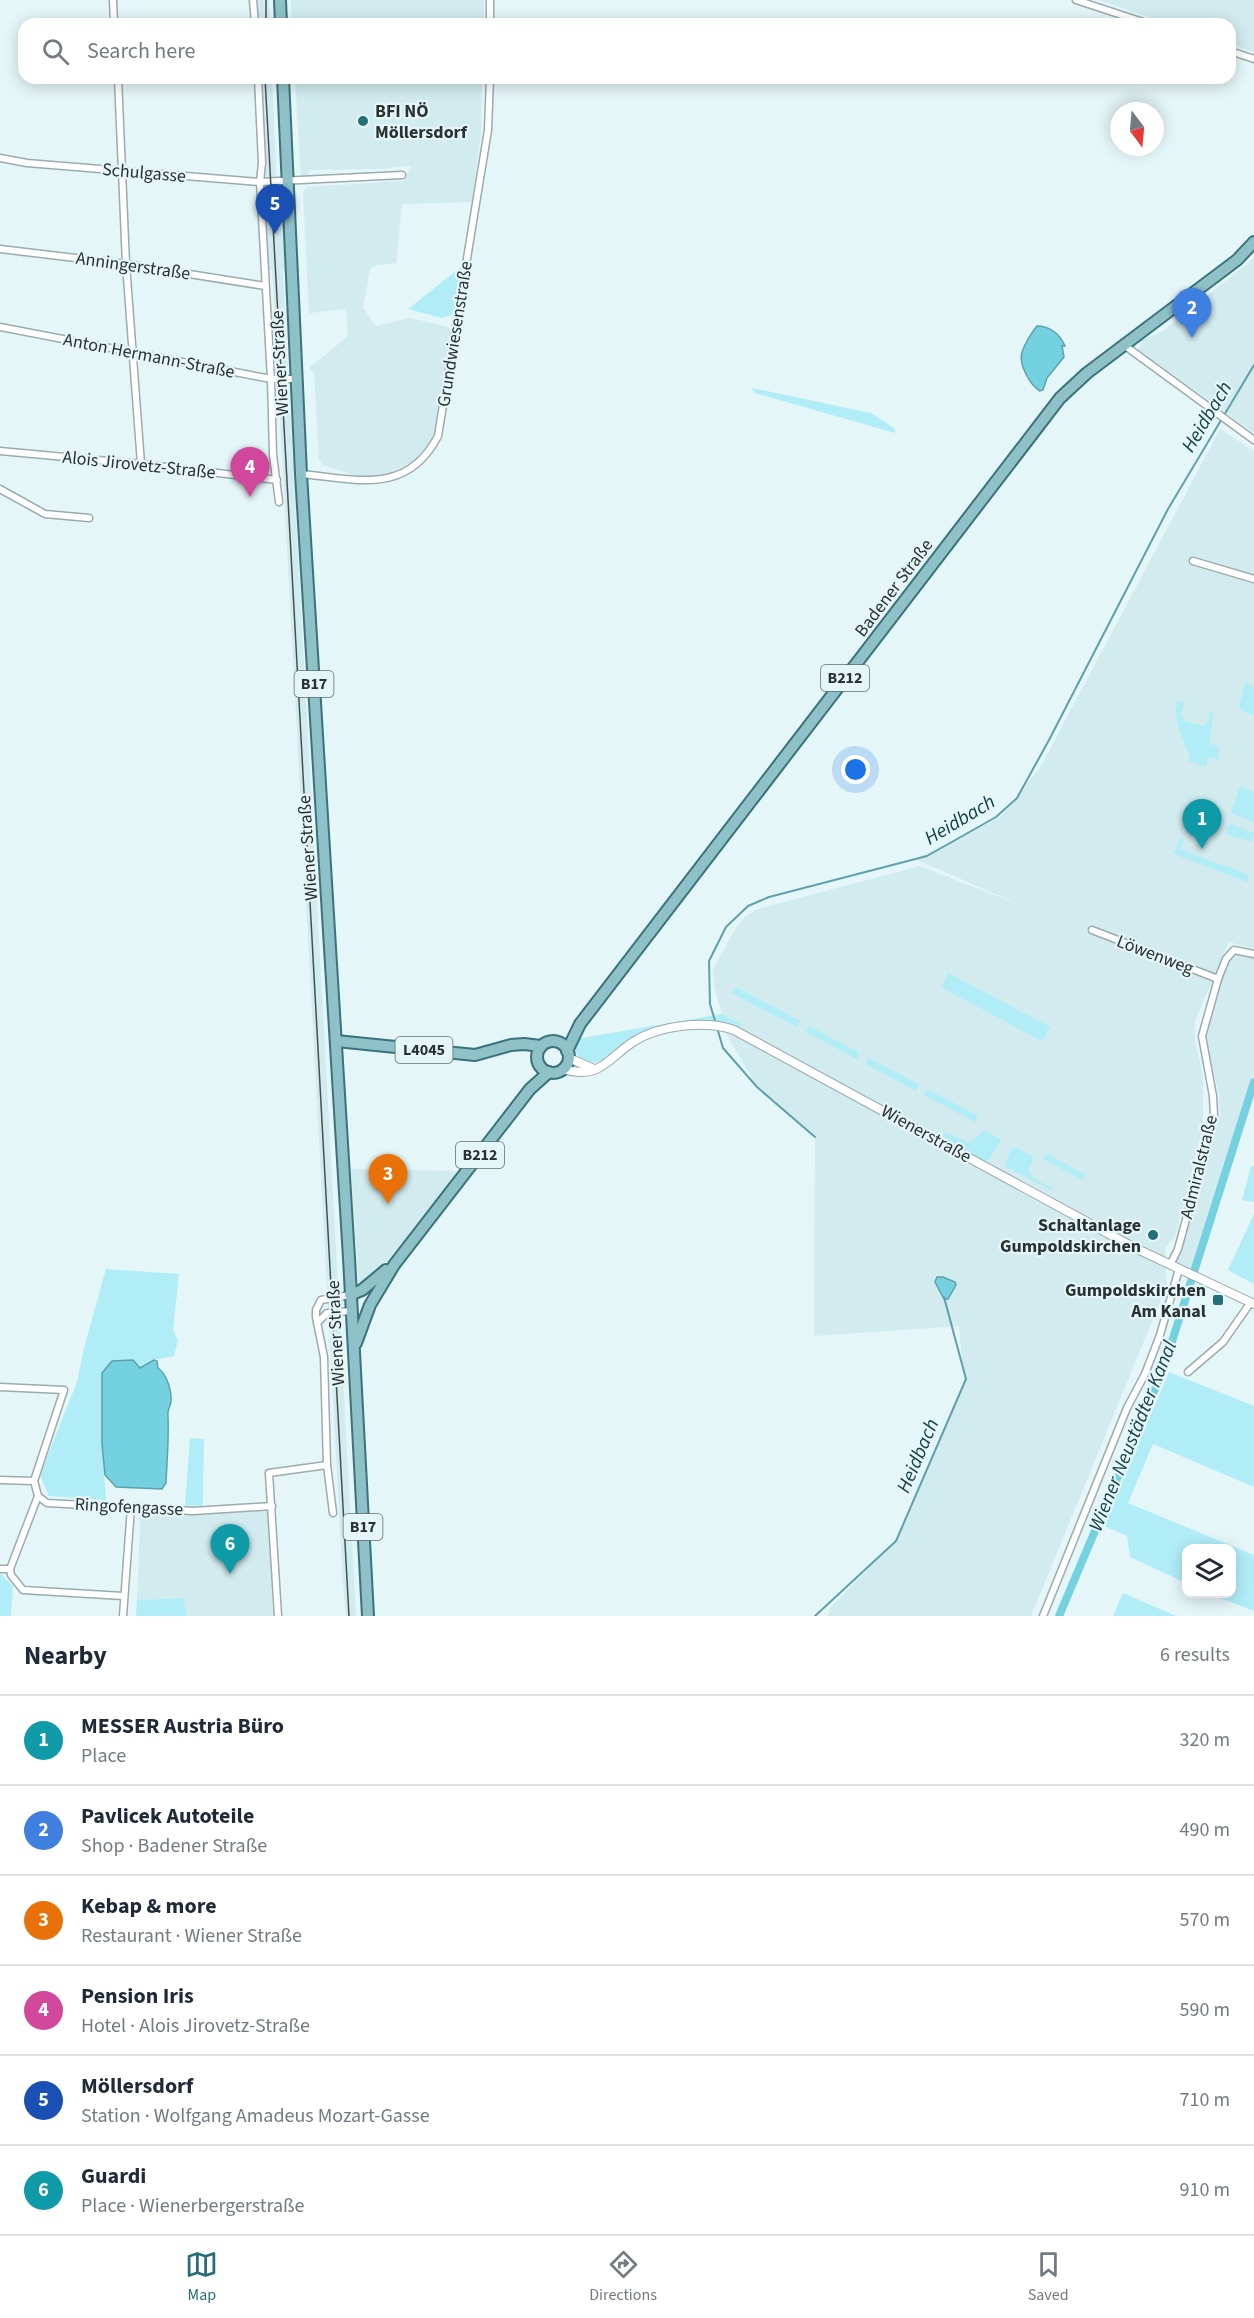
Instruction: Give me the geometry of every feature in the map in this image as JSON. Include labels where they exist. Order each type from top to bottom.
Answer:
[{"type":"main road","points":[[280,0],[281,18]]},
{"type":"main road","name":"Wiener Straße","points":[[283,84],[301,474],[368,1616]]},
{"type":"main road","name":"Badener Straße","points":[[557,1042],[580,1024],[1060,398],[1087,373],[1238,260],[1254,242]]},
{"type":"main road","name":"Badener Straße","points":[[568,1054],[580,1024]]},
{"type":"main road","name":"L4045","points":[[336,1041],[475,1055],[511,1045],[541,1046]]},
{"type":"main road","points":[[557,1042],[563,1045],[568,1054]]},
{"type":"main road","name":"B212","points":[[530,1089],[541,1046],[557,1042]]},
{"type":"main road","points":[[511,1045],[538,1061],[549,1072]]},
{"type":"main road","name":"B212","points":[[354,1350],[370,1305],[393,1264],[530,1089],[549,1072],[558,1072],[563,1069],[568,1054]]},
{"type":"main road","name":"B212","points":[[350,1295],[362,1290],[393,1264]]},
{"type":"street","points":[[113,0],[114,18]]},
{"type":"street","points":[[253,0],[254,18]]},
{"type":"street","points":[[490,0],[490,18]]},
{"type":"street","points":[[1076,0],[1131,18]]},
{"type":"street","points":[[1236,53],[1254,59]]},
{"type":"street","points":[[118,84],[124,171],[126,264],[141,464]]},
{"type":"street","points":[[258,84],[262,163],[260,182],[273,455],[279,502]]},
{"type":"street","name":"Grundwiesenstraße","points":[[301,474],[352,480],[403,475],[427,454],[438,436],[488,130],[490,84]]},
{"type":"street","name":"Schulgasse","points":[[0,158],[27,163],[260,182],[402,175]]},
{"type":"street","name":"Anningerstraße","points":[[0,249],[126,264],[265,286]]},
{"type":"street","name":"Anton Hermann-Straße","points":[[0,327],[271,379],[298,378]]},
{"type":"street","points":[[1124,345],[1254,440]]},
{"type":"street","name":"Alois Jirovetz-Straße","points":[[0,451],[277,480]]},
{"type":"street","points":[[0,489],[45,514],[89,518]]},
{"type":"street","points":[[1192,561],[1254,579]]},
{"type":"street","name":"Löwenweg","points":[[1092,930],[1218,979]]},
{"type":"street","name":"Admiralstraße","points":[[1170,1265],[1178,1249],[1214,1116],[1214,1095],[1202,1036],[1218,979],[1229,954],[1234,950],[1254,954]]},
{"type":"street","name":"Wienerstraße","points":[[596,1070],[606,1066],[632,1043],[644,1036],[681,1027],[713,1024],[725,1027],[742,1034],[1170,1265],[1252,1303]]},
{"type":"street","points":[[568,1054],[596,1070]]},
{"type":"street","points":[[563,1069],[585,1072],[596,1070]]},
{"type":"street","points":[[1043,1616],[1127,1408],[1149,1365],[1182,1271]]},
{"type":"street","points":[[333,1513],[327,1466],[324,1357],[316,1310],[321,1300],[350,1295]]},
{"type":"street","points":[[1188,1372],[1222,1342],[1252,1303]]},
{"type":"street","points":[[317,1323],[327,1313],[351,1311]]},
{"type":"street","points":[[0,1387],[64,1390],[34,1481],[38,1496],[10,1569],[11,1575],[23,1590],[123,1596]]},
{"type":"street","points":[[278,1616],[269,1473],[327,1466]]},
{"type":"street","points":[[0,1480],[34,1481]]},
{"type":"street","name":"Ringofengasse","points":[[38,1496],[47,1503],[193,1511],[272,1506]]},
{"type":"street","points":[[123,1616],[131,1507]]},
{"type":"street","points":[[0,1569],[10,1569]]},
{"type":"shaded area","points":[[258,0],[269,0],[270,18],[258,18]]},
{"type":"shaded area","points":[[291,0],[484,0],[484,18],[292,18]]},
{"type":"shaded area","points":[[1098,0],[1254,0],[1254,52],[1236,46],[1236,18],[1152,18]]},
{"type":"shaded area","points":[[261,84],[272,84],[277,189],[281,192],[286,269],[283,270],[288,371],[356,1616],[346,1616],[343,1585],[272,270],[269,270],[264,192],[266,189]]},
{"type":"shaded area","points":[[295,84],[482,84],[481,132],[472,202],[402,204],[396,263],[376,265],[370,269],[363,308],[376,326],[410,318],[448,327],[451,331],[434,433],[426,450],[414,462],[386,474],[357,476],[323,465],[319,459],[314,373],[309,368],[348,336],[346,309],[309,313],[303,192],[307,187],[403,181],[411,166],[386,169],[309,170],[309,176],[301,178]]},
{"type":"shaded area","points":[[1254,258],[1254,433],[1139,350],[1142,340],[1162,332]]},
{"type":"shaded area","points":[[461,267],[453,314],[442,318],[408,309]]},
{"type":"shaded area","points":[[1037,326],[1046,327],[1054,332],[1065,346],[1062,346],[1064,357],[1047,378],[1043,390],[1040,391],[1026,374],[1021,357],[1025,345]]},
{"type":"shaded area","points":[[752,388],[871,413],[895,429],[895,433],[755,393]]},
{"type":"shaded area","points":[[1220,429],[1254,451],[1254,949],[1229,942],[1195,1021],[1195,1041],[1203,1077],[1203,1126],[1175,1237],[1165,1247],[1167,1285],[1031,1616],[828,1616],[830,1608],[898,1538],[964,1381],[959,1326],[814,1336],[815,1137],[757,1087],[726,1033],[740,1024],[722,1014],[714,987],[713,969],[737,926],[745,917],[758,909],[920,866],[1025,907],[915,859],[1001,817],[1041,766]]},
{"type":"shaded area","points":[[1246,681],[1254,688],[1254,716],[1241,710],[1239,705]]},
{"type":"shaded area","points":[[1177,700],[1184,703],[1181,714],[1185,721],[1204,726],[1208,722],[1210,712],[1213,713],[1209,744],[1218,746],[1219,759],[1208,757],[1206,767],[1188,761],[1190,757],[1177,722]]},
{"type":"shaded area","points":[[1240,786],[1254,792],[1254,822],[1231,813]]},
{"type":"shaded area","points":[[1232,824],[1254,833],[1252,842],[1227,834],[1226,828]]},
{"type":"shaded area","points":[[1180,837],[1184,839],[1180,849],[1249,875],[1247,882],[1174,854]]},
{"type":"shaded area","points":[[1234,950],[1254,957],[1254,1071],[1195,1270],[1176,1262],[1220,1115],[1219,1094],[1205,1036]]},
{"type":"shaded area","points":[[948,973],[1050,1027],[1042,1041],[941,987]]},
{"type":"shaded area","points":[[736,987],[800,1021],[797,1027],[732,993]]},
{"type":"shaded area","points":[[722,1014],[741,1024],[739,1028],[712,1020],[682,1022],[638,1035],[611,1055],[591,1063],[579,1058],[575,1049],[576,1039]]},
{"type":"shaded area","points":[[809,1026],[860,1053],[857,1059],[806,1032]]},
{"type":"shaded area","points":[[869,1058],[919,1085],[916,1091],[866,1064]]},
{"type":"shaded area","points":[[927,1089],[978,1116],[975,1122],[924,1095]]},
{"type":"shaded area","points":[[984,1130],[1001,1140],[989,1160],[985,1161],[941,1138],[945,1132],[970,1143]]},
{"type":"shaded area","points":[[1016,1147],[1031,1155],[1033,1159],[1028,1170],[1038,1181],[1053,1188],[1052,1191],[1005,1166],[1011,1149]]},
{"type":"shaded area","points":[[1046,1153],[1086,1175],[1083,1180],[1043,1159]]},
{"type":"shaded area","points":[[1251,1166],[1254,1166],[1254,1202],[1242,1200]]},
{"type":"shaded area","points":[[351,1169],[457,1171],[433,1208],[386,1262],[363,1284],[359,1284]]},
{"type":"shaded area","points":[[1254,1214],[1254,1284],[1228,1270]]},
{"type":"shaded area","points":[[106,1269],[179,1274],[173,1330],[178,1340],[174,1356],[154,1360],[140,1368],[137,1366],[102,1373],[102,1444],[106,1500],[49,1496],[40,1475],[77,1382]]},
{"type":"shaded area","points":[[937,1277],[955,1282],[956,1285],[948,1299],[944,1299],[935,1282]]},
{"type":"shaded area","points":[[133,1360],[140,1368],[154,1360],[157,1361],[158,1368],[164,1374],[170,1388],[166,1483],[162,1489],[116,1487],[105,1475],[102,1444],[102,1373],[112,1361]]},
{"type":"shaded area","points":[[1169,1372],[1254,1406],[1254,1487],[1153,1444],[1128,1503],[1227,1544],[1182,1544],[1182,1581],[1130,1557],[1127,1536],[1104,1526],[1102,1518],[1125,1476]]},
{"type":"shaded area","points":[[190,1438],[204,1439],[203,1506],[185,1505]]},
{"type":"shaded area","points":[[267,1502],[273,1616],[187,1616],[184,1598],[137,1600],[141,1503],[203,1506]]},
{"type":"shaded area","points":[[1236,1548],[1254,1555],[1254,1611],[1220,1598],[1236,1598]]},
{"type":"shaded area","points":[[0,1573],[13,1586],[11,1616],[0,1616]]},
{"type":"shaded area","points":[[1123,1593],[1176,1616],[1113,1616]]},
{"type":"shaded area","points":[[184,1598],[187,1616],[136,1616],[137,1600]]},
{"type":"waterway","name":"Heidbach","points":[[815,1137],[757,1087],[723,1048],[710,1004],[709,961],[726,927],[748,906],[769,897],[927,856],[996,817],[1017,798],[1168,509],[1254,365]]},
{"type":"waterway","name":"Wiener Neustädter Kanal","points":[[1059,1616],[1163,1370],[1254,1082]]},
{"type":"waterway","name":"Heidbach","points":[[815,1616],[896,1541],[966,1379],[944,1297]]},
{"type":"tram line","points":[[266,0],[266,18]]},
{"type":"tram line","points":[[265,84],[349,1616]]},
{"type":"place","name":"BFI NÖ Möllersdorf","points":[[363,121]]},
{"type":"place","name":"Möllersdorf","points":[[275,234]]},
{"type":"place","name":"Pavlicek Autoteile","points":[[1192,338]]},
{"type":"place","name":"Pension Iris","points":[[250,497]]},
{"type":"place","name":"MESSER Austria Büro","points":[[1202,849]]},
{"type":"place","name":"Kebap & more","points":[[388,1204]]},
{"type":"place","name":"Schaltanlage Gumpoldskirchen","points":[[1153,1235]]},
{"type":"place","name":"Gumpoldskirchen Am Kanal","points":[[1218,1300]]},
{"type":"place","name":"Guardi","points":[[230,1574]]}]
